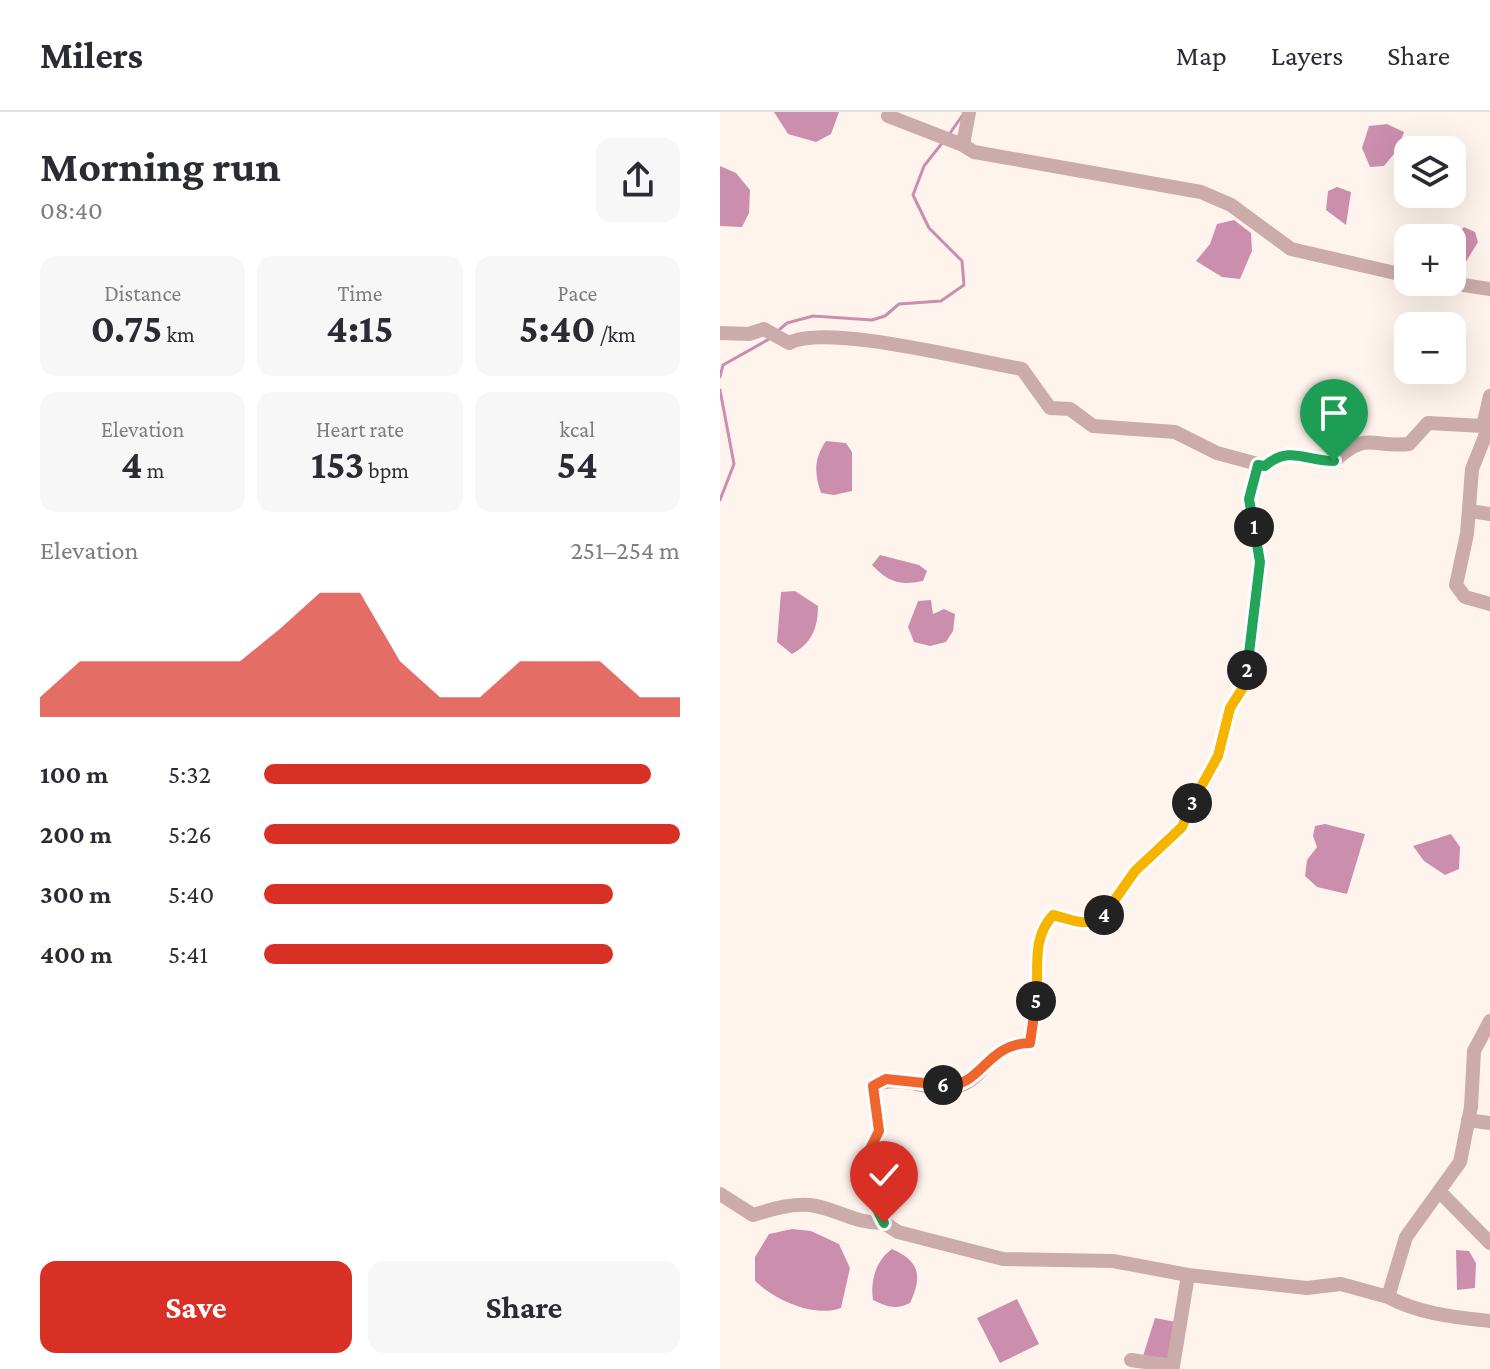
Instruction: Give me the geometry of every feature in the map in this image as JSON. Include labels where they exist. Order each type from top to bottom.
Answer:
[{"type":"street","points":[[963,145],[969,112]]},
{"type":"street","points":[[888,116],[994,158],[1138,179],[1201,192],[1231,205],[1291,249],[1394,273]]},
{"type":"street","points":[[1466,285],[1490,289]]},
{"type":"street","points":[[720,333],[749,334],[764,329],[789,343],[803,335],[872,341],[1022,369],[1050,408],[1070,409],[1093,426],[1175,432],[1217,453],[1265,466],[1277,456],[1300,453],[1318,461],[1334,461],[1351,446],[1369,439],[1409,444],[1428,423],[1483,426]]},
{"type":"street","points":[[1490,396],[1483,426],[1486,434],[1470,478],[1470,511],[1456,585],[1465,597],[1490,604]]},
{"type":"street","points":[[1258,465],[1249,499],[1260,562],[1244,686],[1230,708],[1218,756],[1182,827],[1135,871],[1101,918],[1082,923],[1053,915],[1045,924],[1038,947],[1038,989],[1030,1043],[1006,1046],[972,1079],[956,1087],[886,1079],[873,1086],[879,1131],[859,1174],[884,1223],[898,1232],[1003,1259],[1113,1261],[1188,1275],[1307,1288],[1341,1284],[1446,1317],[1490,1321]]},
{"type":"street","points":[[1470,511],[1490,514]]},
{"type":"street","points":[[1388,1297],[1406,1237],[1460,1162],[1468,1120],[1474,1051],[1490,1021]]},
{"type":"street","points":[[1468,1120],[1490,1123]]},
{"type":"street","points":[[1439,1191],[1490,1243]]},
{"type":"street","points":[[720,1194],[753,1215],[779,1207],[814,1206],[864,1224],[884,1223]]},
{"type":"street","points":[[1131,1360],[1172,1368],[1188,1275]]},
{"type":"shaded area","points":[[774,112],[839,112],[831,134],[816,142],[788,134]]},
{"type":"shaded area","points":[[1387,124],[1404,132],[1403,136],[1394,136],[1394,154],[1384,166],[1370,167],[1362,148],[1369,126]]},
{"type":"shaded area","points":[[720,166],[736,173],[750,190],[749,213],[742,227],[720,226]]},
{"type":"shaded area","points":[[1337,187],[1351,192],[1346,225],[1326,210],[1328,191]]},
{"type":"shaded area","points":[[1234,220],[1251,233],[1252,251],[1240,279],[1222,277],[1196,261],[1210,244],[1217,224]]},
{"type":"shaded area","points":[[1466,228],[1475,232],[1478,242],[1466,262]]},
{"type":"shaded area","points":[[826,441],[846,443],[852,452],[852,491],[834,495],[821,493],[816,466]]},
{"type":"shaded area","points":[[880,555],[919,565],[927,571],[923,581],[901,583],[889,579],[872,565]]},
{"type":"shaded area","points":[[795,591],[818,606],[818,614],[809,640],[792,654],[777,642],[781,592]]},
{"type":"shaded area","points":[[931,600],[933,614],[944,609],[955,614],[953,631],[946,642],[930,646],[914,642],[908,627],[918,601]]},
{"type":"shaded area","points":[[1325,824],[1365,834],[1347,894],[1317,887],[1305,876],[1307,860],[1317,847],[1313,836],[1315,826]]},
{"type":"shaded area","points":[[1451,834],[1460,847],[1459,869],[1445,875],[1424,861],[1413,846]]},
{"type":"shaded area","points":[[792,1229],[811,1231],[839,1244],[850,1268],[841,1308],[807,1309],[784,1301],[755,1281],[755,1257],[769,1234]]},
{"type":"shaded area","points":[[892,1249],[913,1264],[917,1277],[910,1303],[896,1307],[873,1300],[872,1293],[878,1265]]},
{"type":"shaded area","points":[[1456,1250],[1469,1251],[1476,1263],[1475,1288],[1457,1290]]},
{"type":"shaded area","points":[[1017,1299],[1039,1344],[1000,1363],[977,1318]]},
{"type":"shaded area","points":[[1155,1318],[1176,1322],[1170,1361],[1143,1356]]},
{"type":"waterway","points":[[948,136],[962,116]]},
{"type":"waterway","points":[[779,330],[787,323],[813,316],[872,320],[885,316],[899,304],[941,301],[964,285],[962,261],[929,228],[913,195],[924,166],[943,142]]},
{"type":"waterway","points":[[720,377],[723,365],[771,338]]},
{"type":"waterway","points":[[720,390],[734,464],[720,500]]},
{"type":"route","points":[[884,1223],[859,1174],[879,1131],[873,1086],[886,1079],[956,1087],[972,1079],[991,1057],[1006,1046],[1030,1043],[1038,989],[1038,947],[1045,924],[1053,915],[1082,923],[1092,923],[1101,918],[1155,848],[1182,827],[1218,756],[1230,708],[1244,686],[1250,657],[1260,562],[1249,499],[1258,465],[1265,466],[1277,456],[1300,453],[1318,461],[1334,461]]}]
